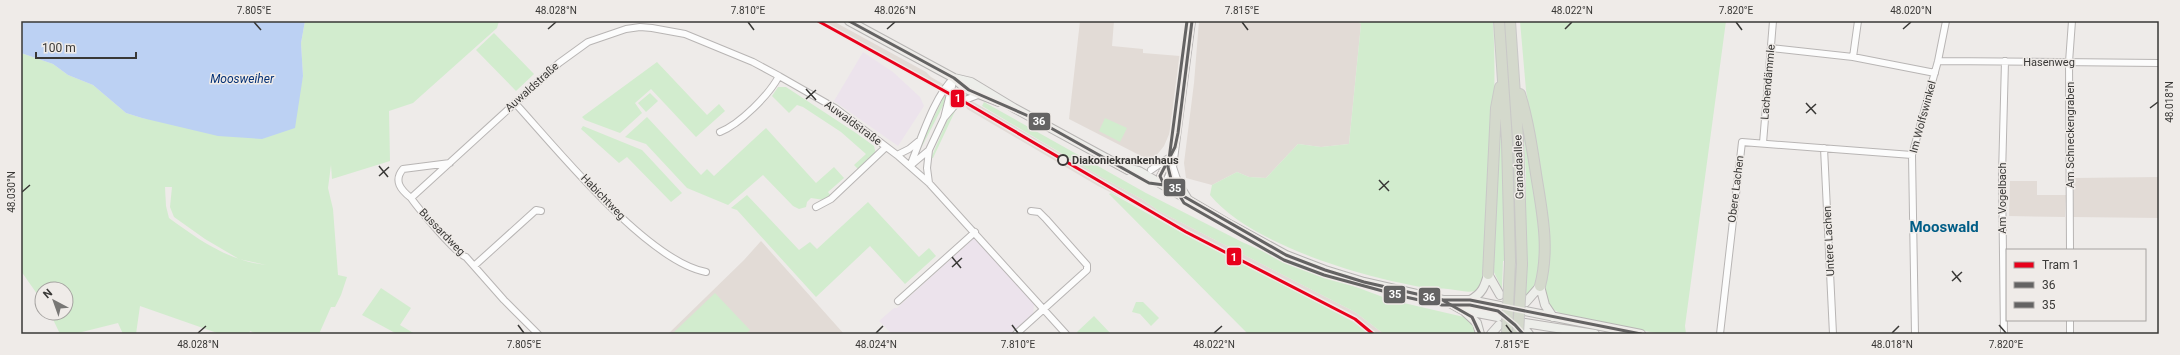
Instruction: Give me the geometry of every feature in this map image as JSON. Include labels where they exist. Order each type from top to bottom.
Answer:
[{"type":"highway","name":"Granadaallee","points":[[1499,21],[1508,170],[1510,261],[1501,315],[1507,334]]},
{"type":"highway","name":"Granadaallee","points":[[1510,21],[1515,80],[1525,323]]},
{"type":"highway","points":[[1488,274],[1496,108],[1503,75]]},
{"type":"highway","points":[[1515,80],[1527,116],[1545,232],[1546,254],[1540,286]]},
{"type":"main road","points":[[850,21],[966,89],[1014,108]]},
{"type":"main road","points":[[951,81],[971,82],[1014,108],[1124,167],[1149,183],[1164,185]]},
{"type":"main road","points":[[1124,167],[1139,171],[1286,255],[1364,282],[1443,300],[1470,300],[1501,315]]},
{"type":"main road","points":[[1139,171],[1151,170]]},
{"type":"main road","points":[[1179,185],[1187,199]]},
{"type":"main road","points":[[1488,274],[1500,295]]},
{"type":"main road","points":[[1470,300],[1480,293],[1485,286],[1488,274]]},
{"type":"main road","points":[[1526,302],[1540,286]]},
{"type":"main road","points":[[1540,286],[1545,305],[1553,317]]},
{"type":"main road","points":[[1443,300],[1462,310],[1477,324],[1480,334]]},
{"type":"main road","points":[[1462,310],[1501,315]]},
{"type":"main road","points":[[1491,334],[1501,315]]},
{"type":"main road","points":[[1525,323],[1553,317],[1641,334]]},
{"type":"main road","points":[[1525,323],[1560,332],[1595,334]]},
{"type":"street","points":[[625,21],[626,29]]},
{"type":"street","points":[[1164,185],[1173,167],[1192,21]]},
{"type":"street","name":"Lachendämmle","points":[[1763,143],[1773,21]]},
{"type":"street","points":[[1853,57],[1858,21]]},
{"type":"street","name":"Im Wolfswinkel","points":[[1915,334],[1912,155],[1938,61],[1946,21]]},
{"type":"street","name":"Am Schneckengraben","points":[[2070,249],[2069,62],[2072,21]]},
{"type":"street","name":"Auwaldstraße","points":[[411,198],[575,50],[588,42],[639,24],[685,34],[753,62],[835,108],[897,154],[929,182],[1066,334]]},
{"type":"street","points":[[1771,48],[1853,57],[1935,72]]},
{"type":"street","name":"Hasenweg","points":[[1938,61],[2159,63]]},
{"type":"street","name":"Am Vogelbach","points":[[2004,334],[2002,175],[2005,61]]},
{"type":"street","points":[[720,132],[730,128],[767,94],[779,76]]},
{"type":"street","points":[[929,182],[927,168],[929,150],[944,118],[951,81]]},
{"type":"street","points":[[910,166],[921,138],[951,81]]},
{"type":"street","points":[[944,118],[957,103],[978,95]]},
{"type":"street","name":"Habichtweg","points":[[515,103],[628,223],[678,262],[689,268],[706,272]]},
{"type":"street","points":[[897,154],[909,149],[921,138]]},
{"type":"street","name":"Obere Lachen","points":[[1720,334],[1742,142],[1912,155]]},
{"type":"street","name":"Auwaldstraße","points":[[816,207],[831,199],[886,147]]},
{"type":"street","points":[[1164,185],[1160,176],[1175,147]]},
{"type":"street","name":"Untere Lachen","points":[[1824,148],[1833,334]]},
{"type":"street","points":[[910,166],[929,150]]},
{"type":"street","points":[[1151,170],[1167,160]]},
{"type":"street","points":[[411,198],[403,192],[398,183],[398,175],[402,170],[450,163]]},
{"type":"street","points":[[1173,167],[1179,185]]},
{"type":"street","name":"Bussardweg","points":[[411,198],[454,247],[538,334]]},
{"type":"street","points":[[474,266],[536,210],[541,211]]},
{"type":"street","points":[[1016,334],[1087,270],[1087,265],[1046,219],[1039,212],[1031,211]]},
{"type":"street","points":[[898,301],[975,232]]},
{"type":"street","points":[[2070,321],[2070,334]]},
{"type":"shaded area","points":[[814,21],[833,21],[926,72],[931,77],[1103,178],[1142,199],[1159,211],[1355,312],[1384,334],[1368,334],[1355,323],[1186,235],[1130,202],[1098,186],[967,109],[966,106]]},
{"type":"shaded area","points":[[1080,21],[1114,21],[1112,46],[1143,49],[1143,53],[1180,56],[1170,132],[1164,146],[1156,156],[1147,159],[1069,119]]},
{"type":"shaded area","points":[[1199,21],[1357,21],[1361,24],[1349,144],[1321,147],[1298,144],[1266,178],[1249,177],[1237,172],[1212,185],[1186,178],[1184,163],[1194,83]]},
{"type":"shaded area","points":[[863,52],[893,72],[920,97],[924,106],[898,146],[834,101]]},
{"type":"shaded area","points":[[2159,177],[2159,218],[2073,217],[2074,178]]},
{"type":"shaded area","points":[[2010,181],[2037,181],[2037,195],[2066,195],[2065,217],[2009,216]]},
{"type":"shaded area","points":[[974,238],[1034,304],[1033,316],[1013,334],[892,334],[879,321],[894,308],[897,308]]},
{"type":"shaded area","points":[[761,241],[844,334],[668,334],[744,260]]},
{"type":"green space","points":[[305,21],[499,21],[497,28],[413,103],[389,111],[390,161],[332,179],[331,165],[328,188],[333,209],[338,275],[347,277],[341,295],[335,307],[331,307],[319,334],[257,334],[250,331],[249,334],[220,334],[140,306],[136,334],[123,334],[118,323],[74,334],[60,334],[54,321],[74,321],[74,281],[34,281],[34,290],[21,271],[21,53],[53,64],[68,75],[93,85],[126,113],[142,118],[155,120],[298,99],[303,76],[301,43]],"holes":[[[165,187],[172,187],[170,207],[174,217],[205,239],[238,259],[203,241],[169,218],[166,206]],[[240,259],[266,265],[252,263]]]},
{"type":"green space","points":[[1357,21],[1493,21],[1494,116],[1485,273],[1480,288],[1475,291],[1465,292],[1402,283],[1342,267],[1311,256],[1280,244],[1252,229],[1229,213],[1210,195],[1212,185],[1237,172],[1249,177],[1266,178],[1298,144],[1321,147],[1349,144],[1361,24]]},
{"type":"green space","points":[[1520,21],[1726,21],[1685,326],[1686,334],[1656,333],[1566,316],[1552,309],[1544,293],[1550,259],[1548,225],[1526,90]]},
{"type":"green space","points":[[494,33],[534,74],[516,91],[476,50]]},
{"type":"green space","points":[[657,62],[707,115],[719,104],[725,111],[696,137],[651,89],[635,103],[642,113],[620,133],[585,120],[582,117]]},
{"type":"green space","points":[[778,87],[786,87],[856,133],[874,146],[876,154],[859,170],[854,165],[866,154],[841,132],[803,107],[797,105],[789,113],[772,96]]},
{"type":"green space","points":[[650,93],[658,101],[646,112],[638,103]]},
{"type":"green space","points":[[944,96],[947,98],[917,156],[917,153]]},
{"type":"green space","points":[[984,102],[1146,193],[1242,242],[1278,258],[1391,300],[1464,317],[1474,324],[1477,334],[1384,334],[1355,312],[1159,211],[1142,199],[1103,178],[982,106]]},
{"type":"green space","points":[[1501,103],[1506,261],[1503,261],[1502,289],[1492,268]]},
{"type":"green space","points":[[957,107],[933,158],[931,158],[947,121]]},
{"type":"green space","points":[[647,117],[701,175],[707,169],[714,176],[766,128],[816,183],[834,167],[844,178],[828,192],[831,196],[824,200],[811,198],[807,202],[806,207],[799,209],[793,206],[763,175],[728,205],[687,188],[646,144],[625,137]]},
{"type":"green space","points":[[1105,118],[1127,128],[1120,142],[1099,131]]},
{"type":"green space","points":[[1523,122],[1543,245],[1536,285],[1526,296],[1526,175]]},
{"type":"green space","points":[[583,126],[642,150],[682,193],[671,202],[627,157],[619,163],[581,129]]},
{"type":"green space","points":[[1111,193],[1186,235],[1319,303],[1355,323],[1368,334],[1248,334],[1109,194]]},
{"type":"green space","points":[[747,195],[799,250],[810,242],[817,249],[868,202],[919,257],[929,248],[936,256],[905,284],[870,246],[816,297],[737,210],[731,208]]},
{"type":"green space","points":[[381,288],[411,308],[400,325],[415,334],[397,334],[362,315]]},
{"type":"green space","points":[[715,293],[750,330],[746,334],[672,334]]},
{"type":"green space","points":[[1136,302],[1143,302],[1159,318],[1151,326],[1140,314],[1132,312]]},
{"type":"green space","points":[[1094,316],[1111,334],[1079,334],[1077,332]]},
{"type":"water","name":"Moosweiher","points":[[21,21],[305,21],[301,43],[303,76],[295,128],[262,139],[218,136],[126,113],[93,85],[68,75],[53,64],[21,53]]},
{"type":"tram line","name":"1","points":[[818,21],[968,104],[1186,232],[1355,319],[1373,334]]},
{"type":"transit line","name":"36","points":[[849,21],[954,78],[969,90],[1033,118],[1149,183],[1164,185],[1286,255],[1325,270],[1364,282],[1443,300],[1470,300],[1641,334]]},
{"type":"transit line","name":"35","points":[[1187,21],[1168,167],[1172,183],[1184,203],[1284,260],[1324,275],[1401,296],[1442,305],[1470,305],[1498,311],[1515,325],[1523,334]]},
{"type":"transit line","name":"36","points":[[1179,195],[1164,185],[1160,176],[1175,147],[1178,133],[1192,21]]},
{"type":"transit line","name":"36","points":[[1444,301],[1472,317],[1480,334]]},
{"type":"place","name":"Diakoniekrankenhaus","points":[[1063,160]]},
{"type":"district","name":"Mooswald","points":[[1944,227]]}]
